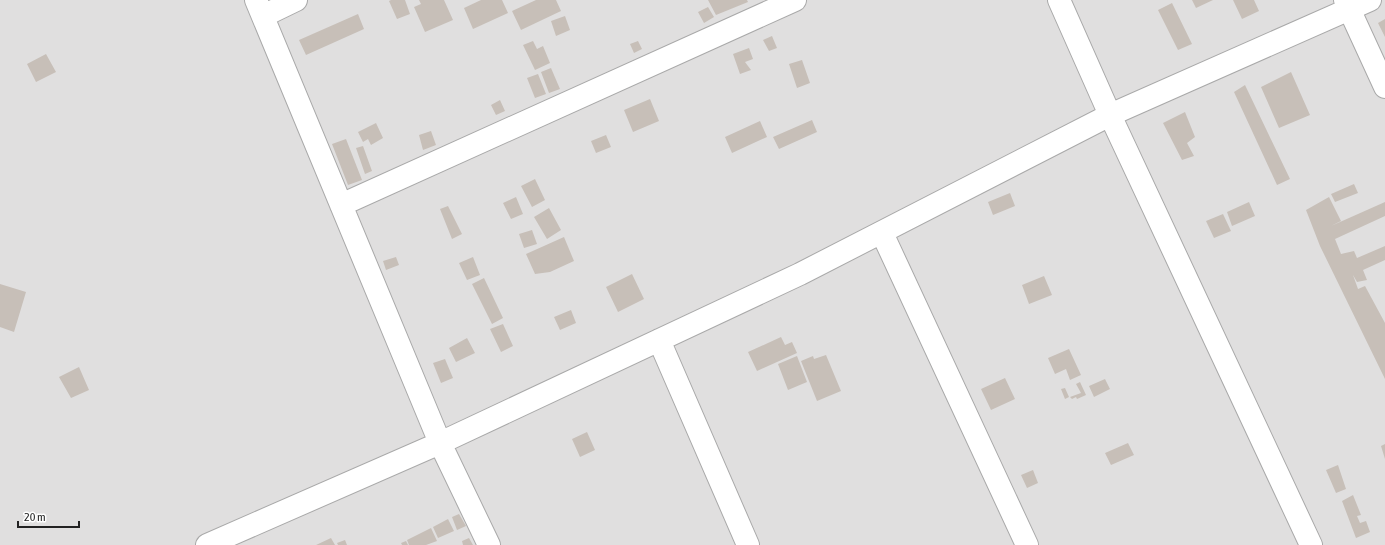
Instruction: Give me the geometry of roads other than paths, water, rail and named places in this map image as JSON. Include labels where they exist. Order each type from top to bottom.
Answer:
[{"type":"street","points":[[296,0],[259,8],[440,443],[489,545]]},
{"type":"street","points":[[342,205],[795,0]]},
{"type":"street","points":[[1059,0],[1110,115],[1310,545]]},
{"type":"street","points":[[208,545],[440,443],[800,274],[1110,115],[1347,5],[1370,0]]},
{"type":"street","points":[[1347,5],[1385,87]]},
{"type":"street","points":[[882,233],[1027,545]]},
{"type":"street","points":[[659,340],[748,545]]}]
